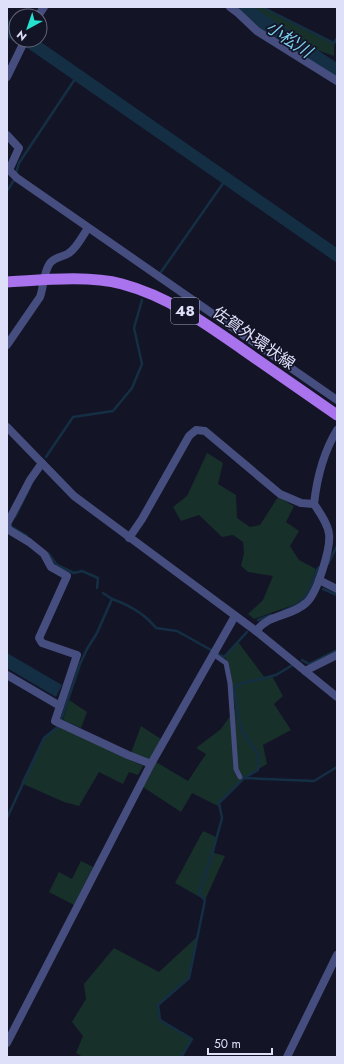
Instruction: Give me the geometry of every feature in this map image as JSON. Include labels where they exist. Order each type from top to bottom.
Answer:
[{"type":"main road","name":"佐賀外環状線","points":[[7,282],[90,280],[121,284],[145,291],[196,317],[337,415]]},
{"type":"street","points":[[230,7],[257,31],[337,81]]},
{"type":"street","points":[[7,77],[21,48]]},
{"type":"street","points":[[7,135],[19,148],[9,170],[15,176],[337,400]]},
{"type":"street","points":[[7,345],[40,297],[50,263],[58,257],[68,253],[88,228]]},
{"type":"street","points":[[7,427],[74,496],[256,631],[337,696]]},
{"type":"street","points":[[129,538],[142,519],[189,436],[196,430],[205,431],[280,494],[301,503],[314,504]]},
{"type":"street","points":[[256,631],[262,624],[273,618],[296,610],[307,603],[319,580],[329,545],[329,534],[320,512],[314,504],[320,468],[328,445],[337,430]]},
{"type":"street","points":[[42,463],[30,480],[7,525],[9,530],[29,542],[44,554],[51,567],[67,576],[39,638],[42,643],[77,655],[55,721],[151,764]]},
{"type":"street","points":[[319,580],[337,589]]},
{"type":"street","points":[[7,1043],[151,764],[235,616]]},
{"type":"street","points":[[305,671],[337,655]]},
{"type":"street","points":[[7,675],[60,706]]},
{"type":"street","points":[[288,1057],[337,955]]},
{"type":"lane","points":[[213,654],[226,662],[230,683],[236,769],[240,777]]},
{"type":"green space","points":[[247,7],[262,7],[334,43],[334,56],[303,45]]},
{"type":"green space","points":[[207,453],[223,463],[218,484],[236,495],[237,518],[250,527],[260,525],[278,497],[294,506],[286,522],[299,531],[290,546],[299,560],[316,569],[307,593],[296,604],[254,619],[248,614],[263,600],[273,576],[248,572],[241,566],[244,553],[243,542],[233,535],[222,537],[199,515],[181,521],[173,507],[187,496]]},
{"type":"green space","points":[[238,642],[265,678],[272,676],[283,696],[274,704],[291,730],[263,745],[267,764],[244,778],[219,802],[220,807],[192,793],[181,812],[143,787],[154,763],[131,753],[141,726],[161,739],[151,759],[188,781],[206,754],[196,748],[221,729],[235,709],[228,662],[224,657]]},
{"type":"green space","points":[[69,700],[87,712],[81,728],[63,720]]},
{"type":"green space","points":[[57,726],[143,766],[138,775],[129,772],[123,784],[99,772],[79,806],[64,802],[21,783],[43,738]]},
{"type":"green space","points":[[203,831],[216,837],[214,853],[225,856],[205,900],[175,883]]},
{"type":"green space","points":[[81,861],[93,867],[74,905],[49,892],[59,872],[72,879]]},
{"type":"green space","points":[[198,936],[189,978],[158,1005],[160,1021],[192,1039],[181,1057],[83,1057],[76,1053],[83,1036],[72,1022],[86,999],[84,984],[114,948],[159,972]]},
{"type":"water","points":[[7,18],[8,38],[7,37]]},
{"type":"water","points":[[48,47],[337,248],[337,263],[27,48]]},
{"type":"water","points":[[7,653],[62,685],[56,697],[7,668]]},
{"type":"waterway","name":"小松川","points":[[240,7],[337,72]]},
{"type":"waterway","points":[[262,7],[334,43],[337,38]]},
{"type":"waterway","points":[[7,191],[14,180],[19,163],[75,79]]},
{"type":"waterway","points":[[161,272],[224,182]]},
{"type":"waterway","points":[[46,457],[73,417],[113,411],[132,388],[142,364],[134,328],[142,300]]},
{"type":"waterway","points":[[15,517],[30,487]]},
{"type":"waterway","points":[[11,525],[10,526],[27,536]]},
{"type":"waterway","points":[[326,563],[328,564],[337,546]]},
{"type":"waterway","points":[[48,553],[57,565],[74,573],[82,571],[98,578],[97,588]]},
{"type":"waterway","points":[[283,611],[297,605],[308,593],[318,568],[322,566]]},
{"type":"waterway","points":[[323,589],[337,595]]},
{"type":"waterway","points":[[61,720],[80,664],[97,633],[112,599],[103,593]]},
{"type":"waterway","points":[[112,599],[136,610],[147,618],[156,628],[177,631],[211,650]]},
{"type":"waterway","points":[[258,620],[271,615]]},
{"type":"waterway","points":[[218,654],[224,657],[247,632]]},
{"type":"waterway","points":[[302,660],[309,664],[337,650]]},
{"type":"waterway","points":[[244,778],[258,770],[259,756],[241,729],[234,688],[240,684],[276,675],[291,666]]},
{"type":"waterway","points":[[7,818],[44,738],[59,726]]},
{"type":"waterway","points":[[181,1057],[192,1039],[160,1020],[158,1005],[189,978],[205,900],[199,894],[222,818],[219,803],[244,778],[314,781],[337,767]]}]
